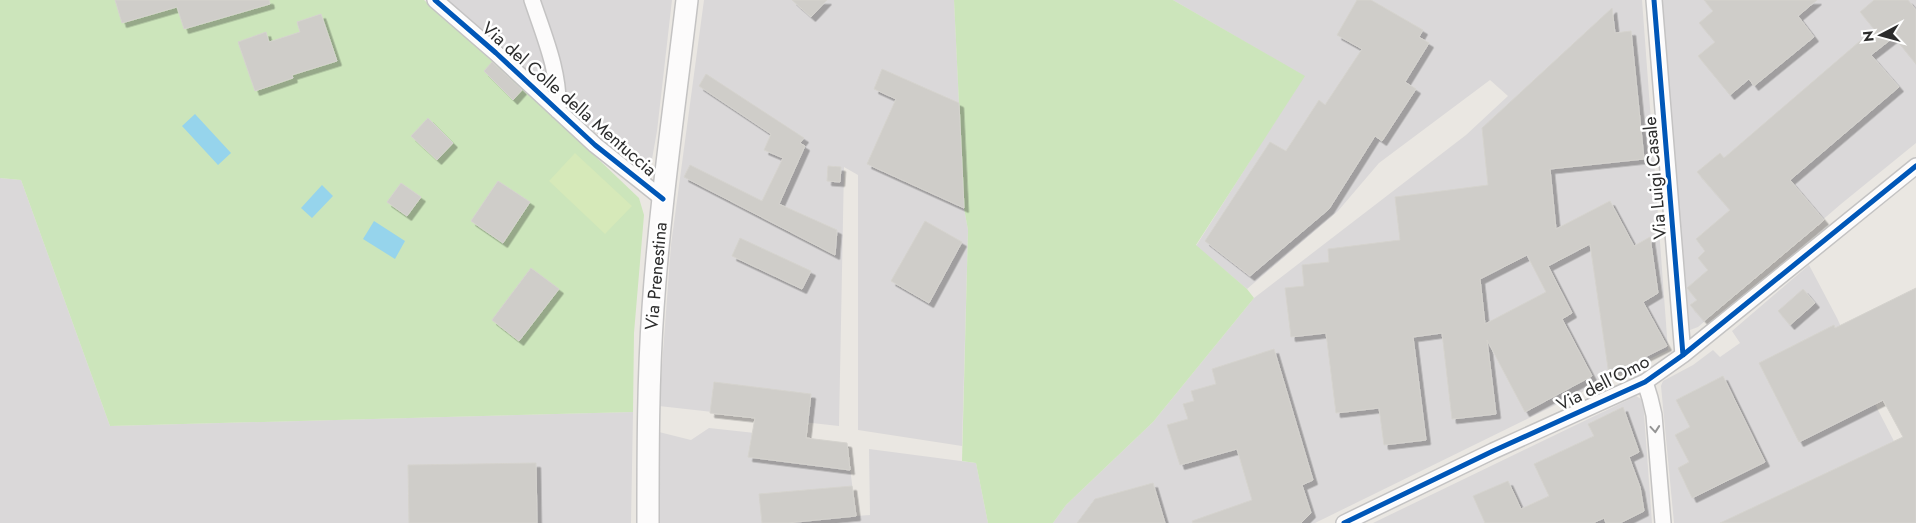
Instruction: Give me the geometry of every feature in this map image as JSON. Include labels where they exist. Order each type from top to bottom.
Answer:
[{"type":"main road","name":"Via Prenestina","points":[[648,523],[650,360],[663,199],[687,0]]},
{"type":"street","name":"Via del Colle della Mentuccia","points":[[435,0],[496,53],[603,152],[663,199]]},
{"type":"street","points":[[532,0],[554,66],[558,111]]},
{"type":"street","name":"Via Luigi Casale","points":[[1654,0],[1683,354]]},
{"type":"street","name":"Via dell'Omo","points":[[1344,523],[1493,451],[1644,382],[1683,354],[1916,166]]},
{"type":"street","points":[[1644,382],[1654,415],[1663,523]]},
{"type":"shaded area","points":[[448,0],[672,0],[652,159],[645,166],[634,166]]},
{"type":"shaded area","points":[[704,0],[954,0],[964,208],[968,230],[962,446],[858,430],[858,175],[844,167],[839,426],[659,406],[671,245]]},
{"type":"shaded area","points":[[1173,0],[1642,0],[1668,350],[1315,523],[1053,523],[1066,505],[1153,422],[1254,298],[1466,135],[1508,96],[1490,80],[1379,163],[1338,211],[1247,289],[1196,246],[1304,76]]},
{"type":"shaded area","points":[[1661,0],[1916,0],[1916,143],[1841,204],[1698,327],[1690,330]]},
{"type":"shaded area","points":[[0,178],[21,180],[110,426],[633,412],[631,523],[0,523]]},
{"type":"shaded area","points":[[1809,265],[1837,318],[1878,410],[1916,484],[1916,523],[1674,523],[1661,386],[1663,381],[1693,365],[1713,350],[1720,357],[1740,343],[1732,331]]},
{"type":"shaded area","points":[[1636,396],[1643,400],[1652,523],[1373,523]]},
{"type":"shaded area","points":[[709,428],[847,443],[856,516],[870,515],[869,449],[976,463],[988,523],[658,523],[659,432],[691,440]]},
{"type":"green space","points":[[0,0],[424,0],[555,118],[639,198],[644,215],[634,333],[633,412],[110,426],[21,180],[0,178]]},
{"type":"green space","points":[[954,0],[1173,0],[1305,76],[1196,245],[1247,289],[1254,298],[1153,422],[1066,505],[1053,523],[988,523],[976,463],[962,461],[968,230],[964,208]]},
{"type":"green space","points":[[575,153],[632,206],[605,234],[549,181]]},
{"type":"water","points":[[195,114],[231,153],[218,165],[182,126]]},
{"type":"water","points":[[322,185],[333,196],[312,218],[301,208]]},
{"type":"water","points":[[374,221],[405,241],[395,259],[363,239]]},
{"type":"building","points":[[115,0],[269,0],[270,4],[184,29],[177,7],[122,23]]},
{"type":"building","points":[[792,0],[827,0],[811,17]]},
{"type":"building","points":[[1357,0],[1371,0],[1423,30],[1419,37],[1429,43],[1405,82],[1416,89],[1382,141],[1375,136],[1329,209],[1250,276],[1205,241],[1270,142],[1286,151],[1319,100],[1325,105],[1362,49],[1337,35]]},
{"type":"building","points":[[1704,0],[1817,0],[1798,16],[1814,37],[1754,86],[1749,79],[1730,95],[1698,56],[1715,42],[1699,23],[1713,11]]},
{"type":"building","points":[[1874,0],[1908,0],[1916,10],[1916,64],[1894,37],[1871,55],[1899,87],[1790,180],[1824,220],[1704,321],[1690,305],[1697,300],[1687,288],[1708,270],[1698,258],[1705,251],[1696,239],[1730,210],[1697,172],[1720,153],[1724,158],[1874,29],[1860,12]]},
{"type":"building","points":[[1612,8],[1615,33],[1631,31],[1644,159],[1550,169],[1556,229],[1610,201],[1634,246],[1650,237],[1658,293],[1643,302],[1667,346],[1609,375],[1590,244],[1548,266],[1572,313],[1562,319],[1592,376],[1525,412],[1487,340],[1496,414],[1452,419],[1442,333],[1413,337],[1426,440],[1384,445],[1379,408],[1336,413],[1326,333],[1291,337],[1285,288],[1304,286],[1302,265],[1329,262],[1328,249],[1400,240],[1395,197],[1488,185],[1482,128]],"holes":[[[1527,255],[1546,292],[1485,324],[1480,279]]]},
{"type":"building","points":[[321,14],[337,61],[292,75],[293,78],[255,91],[238,42],[266,32],[269,42],[300,32],[297,22]]},
{"type":"building","points":[[492,62],[522,90],[513,100],[484,71]]},
{"type":"building","points":[[882,69],[959,103],[964,208],[867,164],[896,99],[874,89]]},
{"type":"building","points":[[706,74],[804,138],[800,143],[805,146],[779,204],[837,230],[835,255],[684,177],[690,165],[762,201],[783,158],[764,150],[771,134],[699,86]]},
{"type":"building","points":[[428,118],[453,143],[437,160],[411,136]]},
{"type":"building","points":[[828,166],[841,167],[840,182],[827,181]]},
{"type":"building","points":[[498,181],[530,202],[503,243],[471,221]]},
{"type":"building","points":[[401,183],[421,197],[407,216],[387,202]]},
{"type":"building","points":[[925,221],[962,242],[929,303],[891,281]]},
{"type":"building","points":[[740,238],[811,271],[802,289],[732,256]]},
{"type":"building","points":[[531,268],[559,289],[519,341],[492,320]]},
{"type":"building","points":[[1916,288],[1916,523],[1720,523],[1903,437],[1883,400],[1799,442],[1759,363],[1834,325],[1835,328]]},
{"type":"building","points":[[1803,289],[1815,303],[1790,325],[1778,311]]},
{"type":"building","points":[[1274,349],[1313,480],[1302,485],[1311,513],[1301,523],[1193,523],[1192,521],[1252,500],[1237,449],[1180,465],[1167,425],[1188,419],[1183,404],[1194,401],[1191,391],[1216,384],[1212,369]]},
{"type":"building","points":[[1723,376],[1765,462],[1692,498],[1678,468],[1689,462],[1675,435],[1690,427],[1676,400]]},
{"type":"building","points":[[714,382],[811,394],[806,438],[847,443],[850,470],[748,457],[755,418],[710,413]]},
{"type":"building","points":[[1623,407],[1639,452],[1629,457],[1640,487],[1644,511],[1620,523],[1606,523],[1604,518],[1593,523],[1485,523],[1473,496],[1508,481],[1521,509],[1549,496],[1534,464],[1594,436],[1588,424]]},
{"type":"building","points":[[536,463],[537,523],[409,523],[408,465]]},
{"type":"building","points":[[1153,483],[1165,523],[1077,523],[1095,499]]},
{"type":"building","points":[[852,486],[856,516],[787,523],[762,523],[759,494]]},
{"type":"cycle path","points":[[435,0],[496,53],[595,145],[663,199]]},
{"type":"cycle path","points":[[1654,0],[1683,355]]},
{"type":"cycle path","points":[[1344,523],[1493,451],[1645,382],[1683,355],[1916,166]]}]
